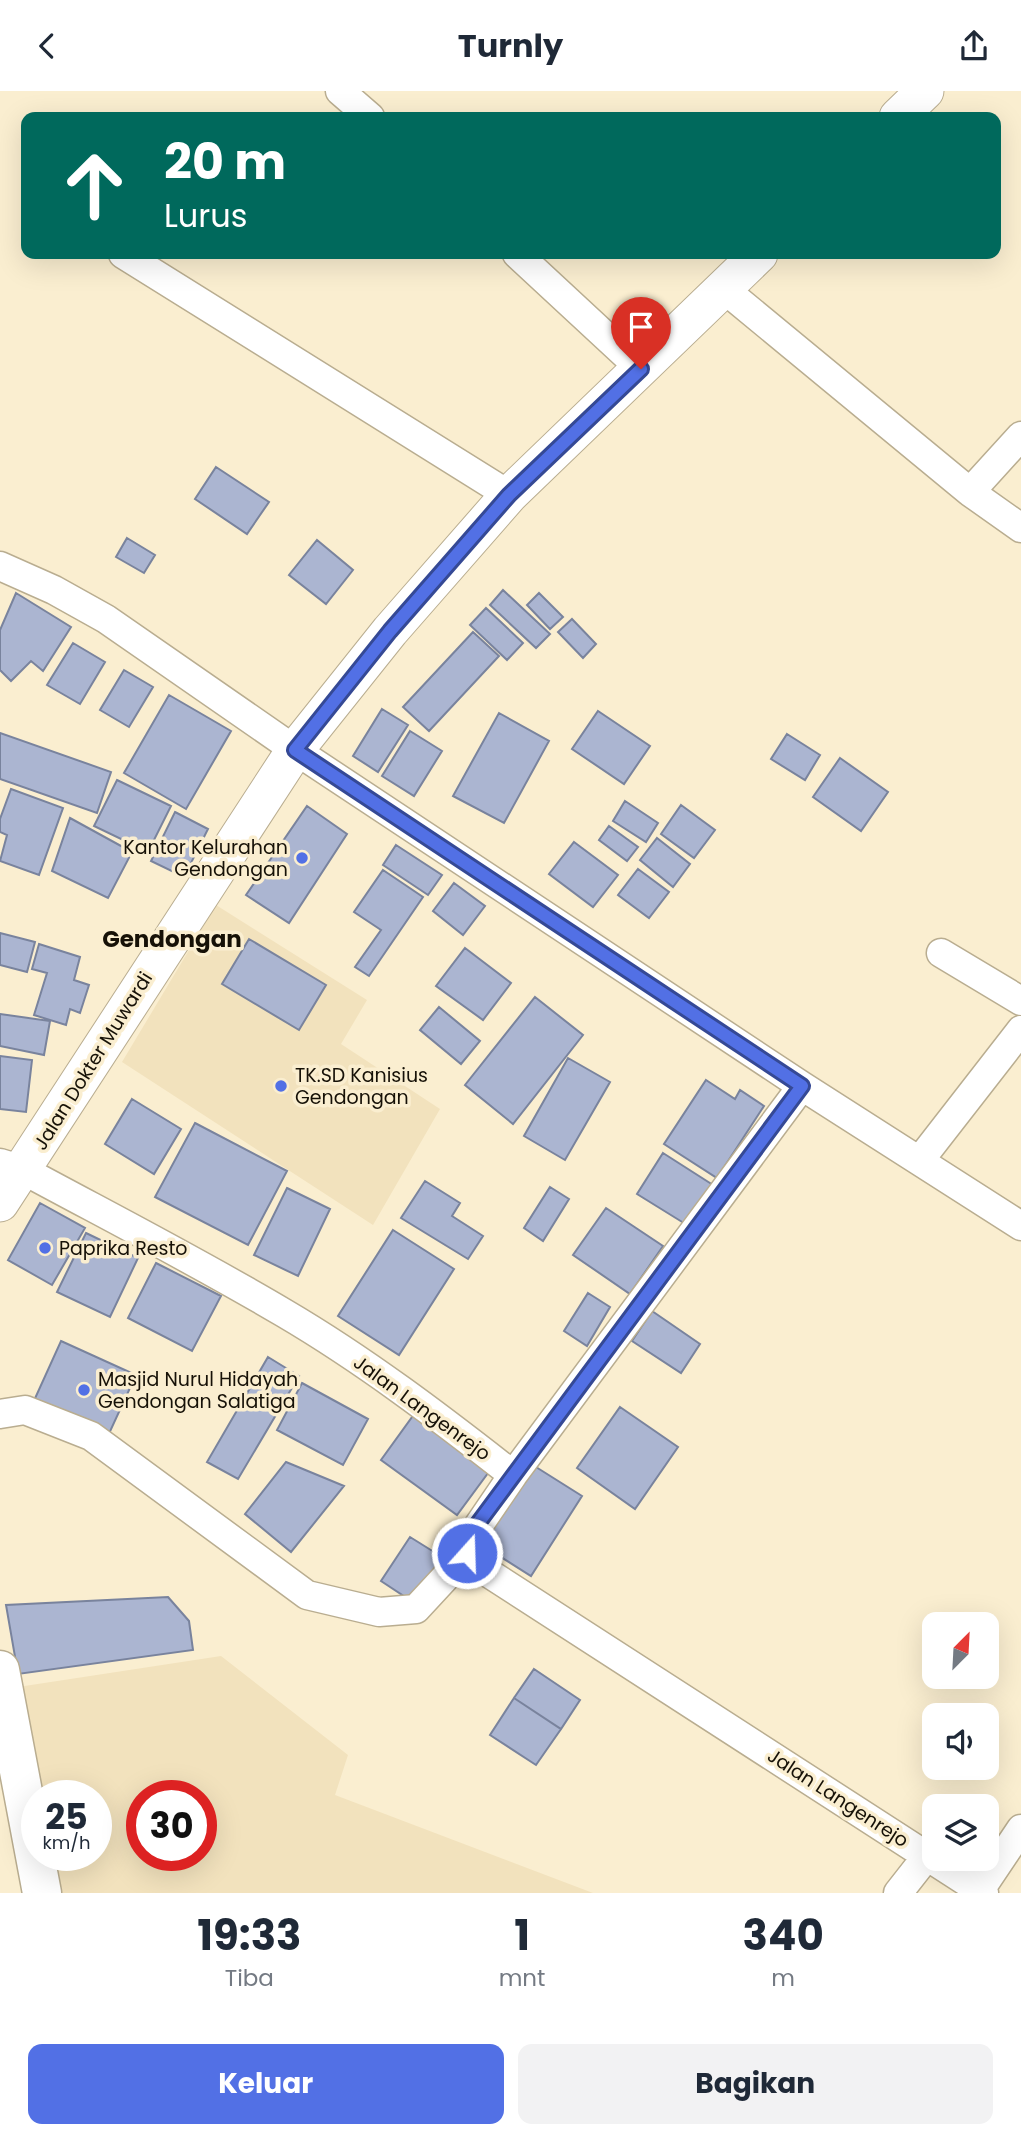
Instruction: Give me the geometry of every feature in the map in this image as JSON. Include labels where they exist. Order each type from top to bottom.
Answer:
[{"type":"main road","points":[[0,1670],[42,1893]]},
{"type":"street","points":[[340,91],[364,112]]},
{"type":"street","points":[[903,112],[925,91]]},
{"type":"street","points":[[131,259],[509,495]]},
{"type":"street","points":[[522,259],[641,369]]},
{"type":"street","name":"Jalan Dokter Muwardi","points":[[0,1203],[11,1167],[295,750],[390,631],[509,495],[754,259]]},
{"type":"street","points":[[724,289],[970,492],[1021,528]]},
{"type":"street","points":[[970,492],[1021,436]]},
{"type":"street","points":[[0,566],[54,590],[106,619],[295,750],[802,1086],[1021,1226]]},
{"type":"street","points":[[941,953],[1021,1001]]},
{"type":"street","points":[[920,1160],[1021,1030]]},
{"type":"street","points":[[0,1414],[25,1410],[91,1436],[307,1595],[379,1612],[416,1609],[467,1553],[473,1530],[802,1086]]},
{"type":"street","name":"Jalan Langenrejo","points":[[11,1167],[285,1314],[391,1382],[513,1475]]},
{"type":"street","name":"Jalan Langenrejo","points":[[467,1553],[473,1563],[922,1853]]},
{"type":"street","points":[[982,1891],[1021,1829]]},
{"type":"street","points":[[898,1893],[922,1862]]},
{"type":"street","name":"Jalan Langenrejo","points":[[951,1871],[982,1891]]},
{"type":"shaded area","name":"TK.SD Kanisius Gendongan","points":[[216,905],[367,1000],[341,1044],[440,1109],[373,1225],[122,1062]]},
{"type":"shaded area","points":[[221,1656],[348,1755],[335,1795],[593,1893],[51,1893],[48,1871],[112,1871],[112,1780],[34,1780],[18,1687]]},
{"type":"building","points":[[216,467],[269,502],[247,534],[195,499]]},
{"type":"building","points":[[127,538],[155,555],[144,573],[116,557]]},
{"type":"building","points":[[317,540],[353,570],[326,604],[289,575]]},
{"type":"building","points":[[503,590],[550,634],[536,648],[490,605]]},
{"type":"building","points":[[16,593],[71,627],[43,671],[31,661],[11,681],[0,670],[0,630]]},
{"type":"building","points":[[539,593],[563,617],[550,629],[527,605]]},
{"type":"building","points":[[486,608],[523,643],[507,660],[470,625]]},
{"type":"building","points":[[572,619],[596,644],[583,658],[558,632]]},
{"type":"building","points":[[473,632],[499,656],[429,731],[403,707]]},
{"type":"building","points":[[73,643],[105,662],[80,704],[47,685]]},
{"type":"building","points":[[124,670],[153,687],[129,727],[100,710]]},
{"type":"building","points":[[169,695],[231,731],[186,809],[124,773]]},
{"type":"building","points":[[382,709],[408,725],[378,772],[353,756]]},
{"type":"building","points":[[598,711],[650,746],[624,784],[572,749]]},
{"type":"building","points":[[499,713],[549,741],[504,823],[453,796]]},
{"type":"building","points":[[410,731],[442,751],[414,796],[382,776]]},
{"type":"building","points":[[0,733],[111,772],[97,813],[0,779]]},
{"type":"building","points":[[787,734],[820,755],[805,780],[771,759]]},
{"type":"building","points":[[840,758],[888,792],[861,831],[813,797]]},
{"type":"building","points":[[117,780],[171,806],[148,852],[94,826]]},
{"type":"building","points":[[11,789],[63,808],[39,875],[0,861],[7,835],[0,832],[0,819]]},
{"type":"building","points":[[625,801],[658,823],[646,842],[613,821]]},
{"type":"building","points":[[681,805],[715,830],[694,858],[661,834]]},
{"type":"building","name":"Kantor Kelurahan Gendongan","points":[[307,806],[347,834],[289,923],[246,895]]},
{"type":"building","points":[[175,812],[208,829],[184,877],[151,861]]},
{"type":"building","points":[[70,818],[132,852],[108,898],[52,871]]},
{"type":"building","points":[[609,826],[638,847],[627,861],[599,840]]},
{"type":"building","points":[[657,838],[690,864],[673,887],[640,860]]},
{"type":"building","points":[[574,842],[618,875],[593,907],[549,874]]},
{"type":"building","points":[[396,845],[442,875],[428,895],[383,865]]},
{"type":"building","points":[[638,869],[669,892],[649,918],[618,895]]},
{"type":"building","points":[[383,870],[423,897],[369,976],[355,967],[381,930],[354,912]]},
{"type":"building","points":[[454,883],[485,906],[463,935],[433,911]]},
{"type":"building","points":[[0,933],[35,942],[27,972],[0,965]]},
{"type":"building","points":[[249,939],[326,985],[299,1030],[222,984]]},
{"type":"building","points":[[39,944],[80,957],[74,980],[89,985],[80,1013],[70,1009],[66,1025],[34,1015],[47,973],[32,969]]},
{"type":"building","points":[[465,948],[511,983],[483,1020],[436,986]]},
{"type":"building","points":[[535,997],[583,1035],[513,1124],[465,1085]]},
{"type":"building","points":[[439,1007],[480,1041],[461,1064],[420,1030]]},
{"type":"building","points":[[0,1014],[50,1021],[44,1055],[0,1046]]},
{"type":"building","points":[[0,1056],[32,1060],[26,1112],[0,1109]]},
{"type":"building","points":[[568,1058],[610,1082],[565,1160],[524,1136]]},
{"type":"building","points":[[706,1080],[735,1099],[740,1090],[764,1106],[717,1178],[664,1144]]},
{"type":"building","points":[[132,1099],[181,1129],[154,1174],[105,1144]]},
{"type":"building","points":[[195,1123],[287,1171],[248,1245],[155,1197]]},
{"type":"building","points":[[663,1153],[713,1185],[687,1225],[637,1194]]},
{"type":"building","points":[[425,1181],[460,1203],[452,1216],[483,1236],[468,1259],[401,1218]]},
{"type":"building","points":[[550,1187],[569,1199],[543,1241],[524,1228]]},
{"type":"building","points":[[287,1188],[330,1209],[298,1276],[254,1255]]},
{"type":"building","points":[[40,1203],[85,1228],[52,1285],[8,1260]]},
{"type":"building","points":[[606,1208],[663,1246],[630,1294],[573,1255]]},
{"type":"building","points":[[393,1230],[454,1269],[399,1355],[338,1316]]},
{"type":"building","points":[[86,1233],[138,1258],[110,1317],[57,1292]]},
{"type":"building","points":[[156,1263],[221,1296],[192,1351],[128,1318]]},
{"type":"building","points":[[588,1293],[610,1307],[587,1346],[564,1331]]},
{"type":"building","points":[[652,1311],[700,1344],[681,1373],[632,1341]]},
{"type":"building","name":"Masjid Nurul Hidayah Gendongan Salatiga","points":[[61,1341],[136,1375],[107,1438],[32,1405]]},
{"type":"building","points":[[268,1357],[299,1376],[238,1479],[207,1462]]},
{"type":"building","points":[[302,1383],[368,1419],[343,1465],[277,1430]]},
{"type":"building","points":[[620,1407],[678,1447],[635,1509],[577,1468]]},
{"type":"building","points":[[415,1413],[491,1469],[457,1515],[381,1460]]},
{"type":"building","points":[[286,1462],[344,1486],[291,1552],[245,1514]]},
{"type":"building","points":[[528,1462],[582,1496],[531,1576],[477,1542]]},
{"type":"building","points":[[410,1537],[442,1557],[413,1602],[381,1581]]},
{"type":"building","points":[[168,1597],[189,1621],[193,1650],[18,1674],[6,1605]]},
{"type":"building","points":[[534,1669],[580,1700],[561,1729],[514,1698]]},
{"type":"building","points":[[514,1698],[561,1729],[536,1765],[490,1735]]},
{"type":"place","name":"Kantor Kelurahan Gendongan","points":[[302,858]]},
{"type":"place","name":"TK.SD Kanisius Gendongan","points":[[281,1086]]},
{"type":"place","name":"Paprika Resto","points":[[45,1248]]},
{"type":"place","name":"Masjid Nurul Hidayah Gendongan Salatiga","points":[[84,1390]]},
{"type":"district","name":"Gendongan","points":[[172,939]]},
{"type":"route","points":[[467,1553],[473,1530],[802,1086],[295,750],[390,631],[509,495],[641,369]]}]
